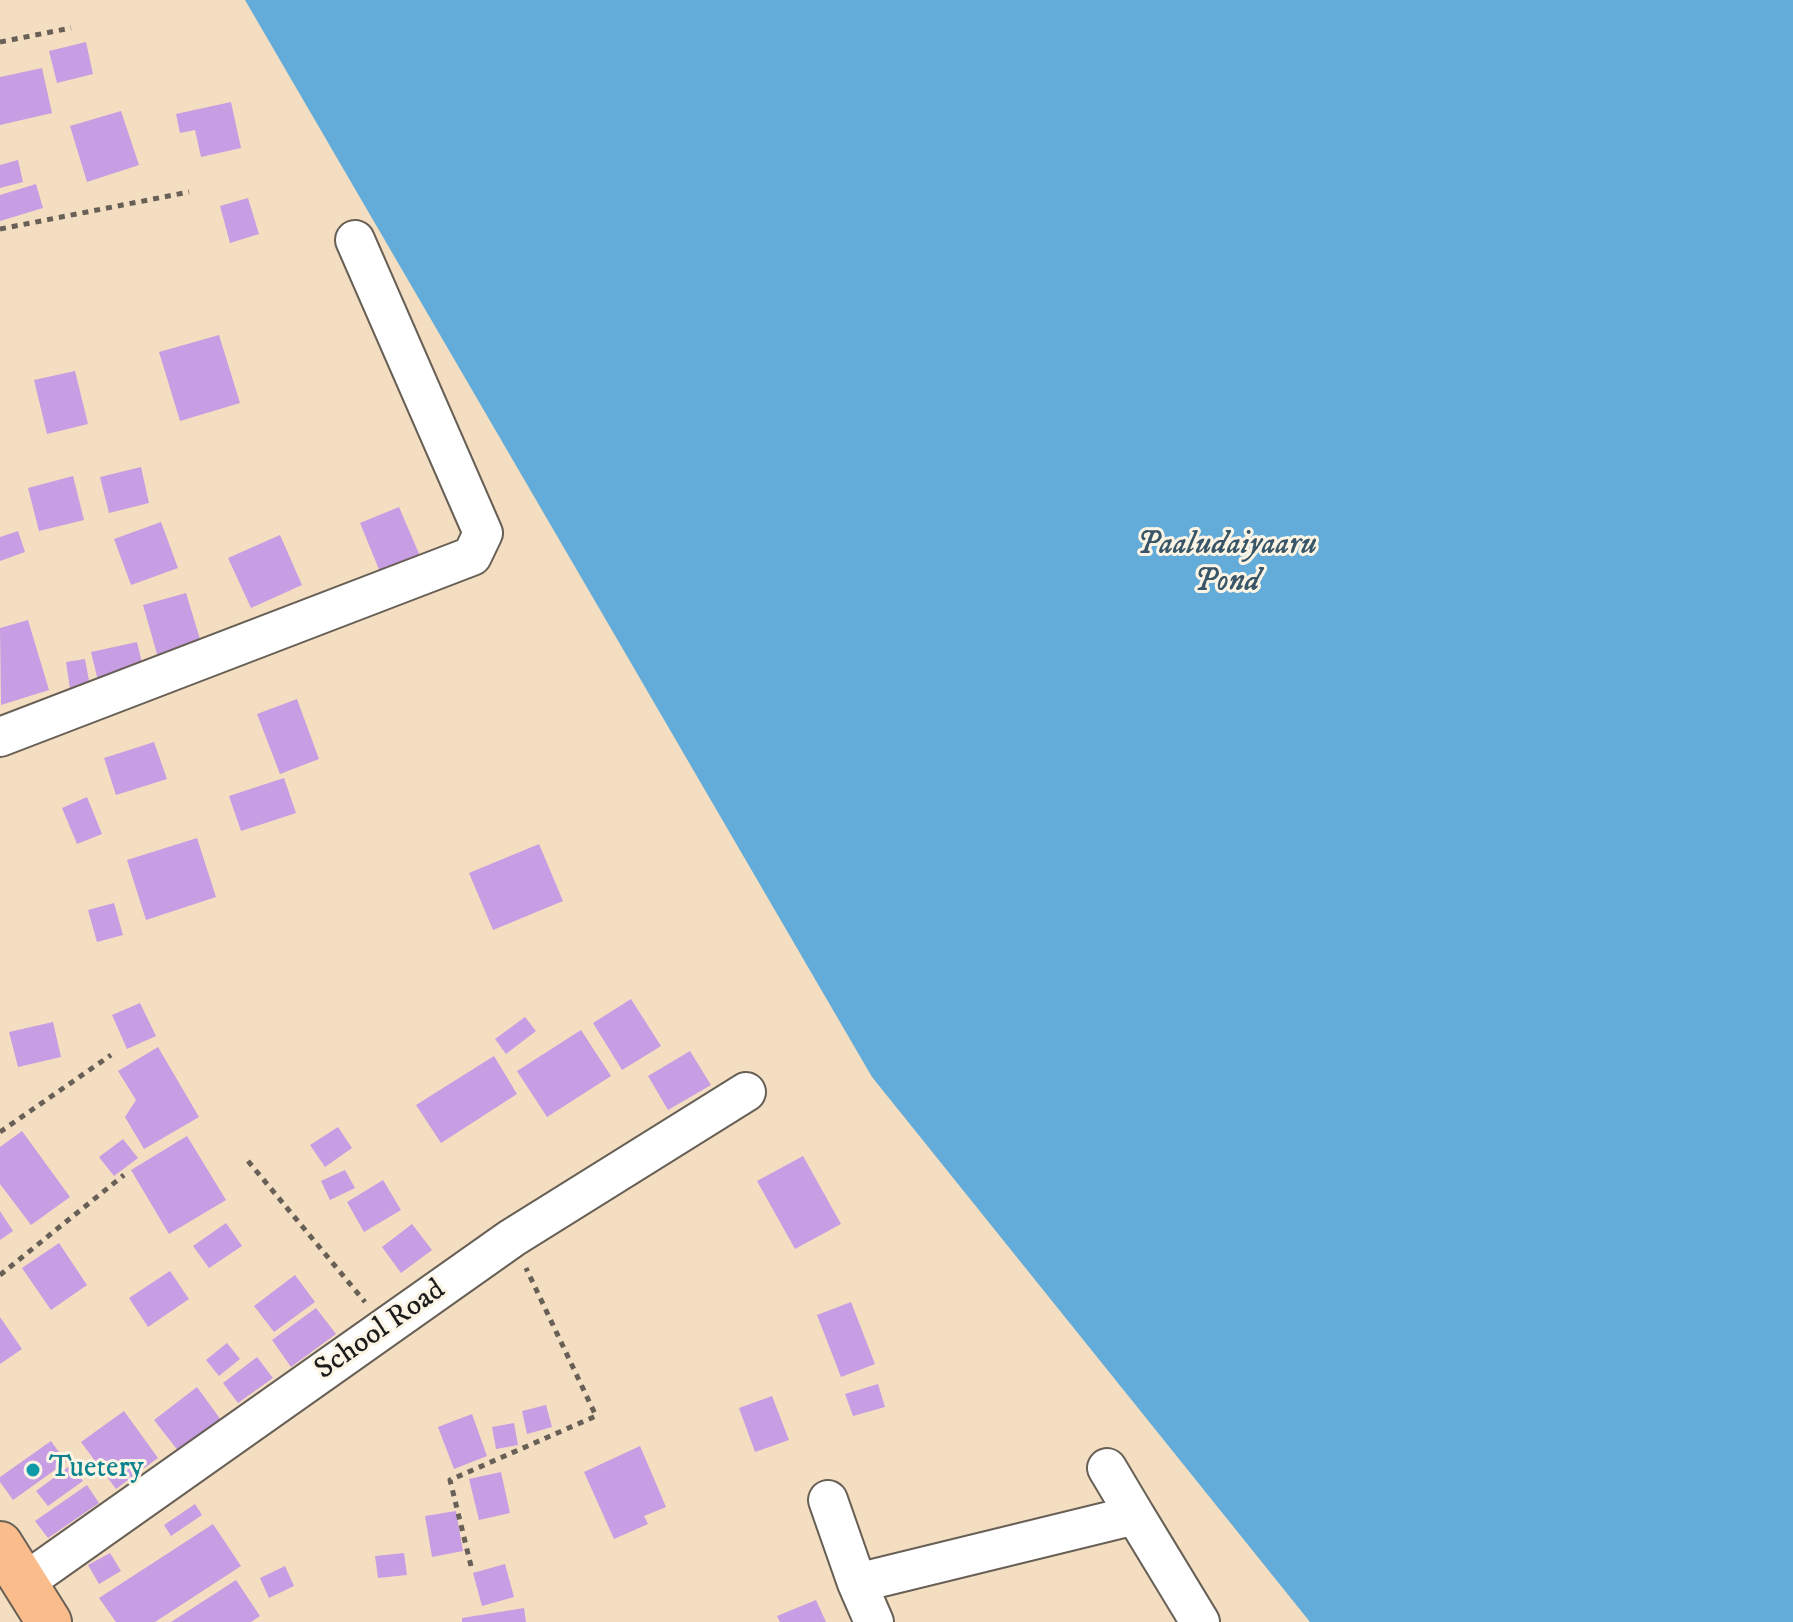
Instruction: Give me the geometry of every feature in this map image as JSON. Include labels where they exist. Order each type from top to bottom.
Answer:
[{"type":"main road","points":[[0,1544],[49,1622]]},
{"type":"street","points":[[0,737],[472,556],[483,533],[355,240]]},
{"type":"street","name":"School Road","points":[[25,1582],[512,1238],[746,1092]]},
{"type":"street","points":[[1107,1468],[1200,1622]]},
{"type":"street","points":[[828,1500],[874,1622]]},
{"type":"street","points":[[857,1583],[1135,1515]]},
{"type":"path","points":[[0,42],[71,28]]},
{"type":"path","points":[[0,229],[189,192]]},
{"type":"path","points":[[0,1132],[111,1055]]},
{"type":"path","points":[[248,1161],[386,1327]]},
{"type":"path","points":[[0,1275],[124,1175]]},
{"type":"path","points":[[471,1566],[450,1480],[596,1416],[512,1238]]},
{"type":"water","name":"Paaludaiyaaru Pond","points":[[245,0],[1793,0],[1793,1622],[1310,1622],[872,1077]]},
{"type":"building","points":[[86,42],[93,74],[57,83],[49,51]]},
{"type":"building","points":[[42,68],[52,113],[0,125],[0,77]]},
{"type":"building","points":[[231,102],[241,148],[201,157],[195,130],[180,133],[176,114]]},
{"type":"building","points":[[121,111],[139,165],[87,182],[70,126]]},
{"type":"building","points":[[18,160],[23,182],[0,188],[0,165]]},
{"type":"building","points":[[36,184],[43,208],[0,221],[0,195]]},
{"type":"building","points":[[248,198],[259,234],[230,243],[220,206]]},
{"type":"building","points":[[219,335],[240,403],[180,421],[159,352]]},
{"type":"building","points":[[75,371],[88,424],[47,434],[34,380]]},
{"type":"building","points":[[141,467],[149,503],[109,513],[100,477]]},
{"type":"building","points":[[73,476],[84,520],[39,531],[28,488]]},
{"type":"building","points":[[399,507],[420,556],[380,572],[360,523]]},
{"type":"building","points":[[161,522],[178,568],[131,585],[114,539]]},
{"type":"building","points":[[18,531],[25,552],[0,561],[0,537]]},
{"type":"building","points":[[280,535],[302,585],[251,608],[228,558]]},
{"type":"building","points":[[186,593],[203,649],[159,661],[143,605]]},
{"type":"building","points":[[28,620],[49,690],[1,705],[0,628]]},
{"type":"building","points":[[137,642],[144,671],[98,681],[91,652]]},
{"type":"building","points":[[85,659],[90,686],[70,689],[66,662]]},
{"type":"building","points":[[297,699],[319,759],[280,774],[257,714]]},
{"type":"building","points":[[154,742],[167,779],[116,795],[104,758]]},
{"type":"building","points":[[284,778],[296,813],[241,831],[229,796]]},
{"type":"building","points":[[87,797],[102,834],[77,844],[62,808]]},
{"type":"building","points":[[197,838],[216,897],[146,920],[127,860]]},
{"type":"building","points":[[539,844],[563,901],[493,930],[469,873]]},
{"type":"building","points":[[114,903],[123,935],[97,942],[88,910]]},
{"type":"building","points":[[631,999],[661,1046],[622,1070],[593,1023]]},
{"type":"building","points":[[140,1003],[156,1036],[127,1049],[112,1015]]},
{"type":"building","points":[[525,1017],[536,1031],[506,1054],[495,1039]]},
{"type":"building","points":[[53,1022],[61,1057],[18,1067],[9,1032]]},
{"type":"building","points":[[581,1030],[611,1076],[547,1117],[517,1071]]},
{"type":"building","points":[[158,1047],[199,1117],[144,1149],[125,1117],[136,1100],[118,1071]]},
{"type":"building","points":[[690,1051],[711,1085],[668,1110],[648,1076]]},
{"type":"building","points":[[494,1056],[517,1094],[441,1143],[416,1105]]},
{"type":"building","points":[[338,1127],[352,1148],[325,1167],[310,1145]]},
{"type":"building","points":[[22,1131],[70,1197],[31,1225],[0,1184],[0,1147]]},
{"type":"building","points":[[187,1136],[226,1200],[169,1234],[131,1170]]},
{"type":"building","points":[[123,1139],[138,1158],[114,1176],[99,1157]]},
{"type":"building","points":[[803,1156],[841,1224],[795,1249],[757,1181]]},
{"type":"building","points":[[345,1170],[355,1188],[330,1200],[321,1181]]},
{"type":"building","points":[[383,1180],[401,1210],[364,1232],[347,1202]]},
{"type":"building","points":[[0,1211],[13,1231],[0,1240]]},
{"type":"building","points":[[226,1223],[242,1246],[209,1268],[193,1246]]},
{"type":"building","points":[[412,1224],[432,1250],[401,1273],[382,1247]]},
{"type":"building","points":[[59,1243],[87,1285],[51,1310],[22,1268]]},
{"type":"building","points":[[170,1271],[189,1299],[148,1327],[129,1298]]},
{"type":"building","points":[[295,1275],[315,1302],[274,1332],[254,1306]]},
{"type":"building","points":[[851,1302],[875,1364],[841,1377],[817,1315]]},
{"type":"building","points":[[316,1308],[336,1334],[291,1367],[272,1340]]},
{"type":"building","points":[[0,1317],[22,1349],[0,1364]]},
{"type":"building","points":[[227,1343],[240,1359],[219,1376],[206,1360]]},
{"type":"building","points":[[257,1357],[273,1378],[238,1403],[223,1383]]},
{"type":"building","points":[[878,1384],[885,1407],[853,1416],[845,1394]]},
{"type":"building","points":[[197,1387],[221,1420],[179,1452],[154,1420]]},
{"type":"building","points":[[772,1396],[789,1440],[755,1452],[739,1408]]},
{"type":"building","points":[[546,1405],[552,1427],[527,1434],[522,1411]]},
{"type":"building","points":[[124,1411],[158,1458],[116,1489],[81,1442]]},
{"type":"building","points":[[472,1414],[487,1456],[454,1469],[438,1427]]},
{"type":"building","points":[[514,1423],[518,1445],[496,1449],[492,1427]]},
{"type":"building","name":"Tuetery","points":[[51,1441],[66,1462],[13,1500],[0,1482],[0,1477]]},
{"type":"building","points":[[640,1446],[666,1507],[644,1516],[648,1524],[614,1539],[584,1472]]},
{"type":"building","points":[[71,1465],[83,1481],[48,1506],[36,1491]]},
{"type":"building","points":[[501,1472],[510,1513],[479,1520],[469,1479]]},
{"type":"building","name":"Tuetery","points":[[87,1485],[99,1503],[48,1538],[35,1521]]},
{"type":"building","points":[[195,1504],[202,1515],[171,1536],[164,1525]]},
{"type":"building","points":[[456,1511],[463,1551],[432,1557],[425,1516]]},
{"type":"building","points":[[213,1524],[241,1566],[155,1622],[116,1622],[99,1598]]},
{"type":"building","points":[[110,1553],[121,1571],[99,1584],[88,1565]]},
{"type":"building","points":[[404,1553],[407,1575],[378,1578],[375,1556]]},
{"type":"building","points":[[505,1564],[514,1597],[482,1606],[473,1573]]},
{"type":"building","points":[[285,1566],[294,1586],[269,1598],[260,1578]]},
{"type":"building","points":[[236,1580],[260,1616],[251,1622],[171,1622]]},
{"type":"building","points":[[816,1600],[826,1622],[780,1622],[777,1616]]},
{"type":"building","points":[[524,1608],[526,1622],[462,1622],[462,1618]]},
{"type":"place","name":"Tuetery","points":[[33,1470]]}]
